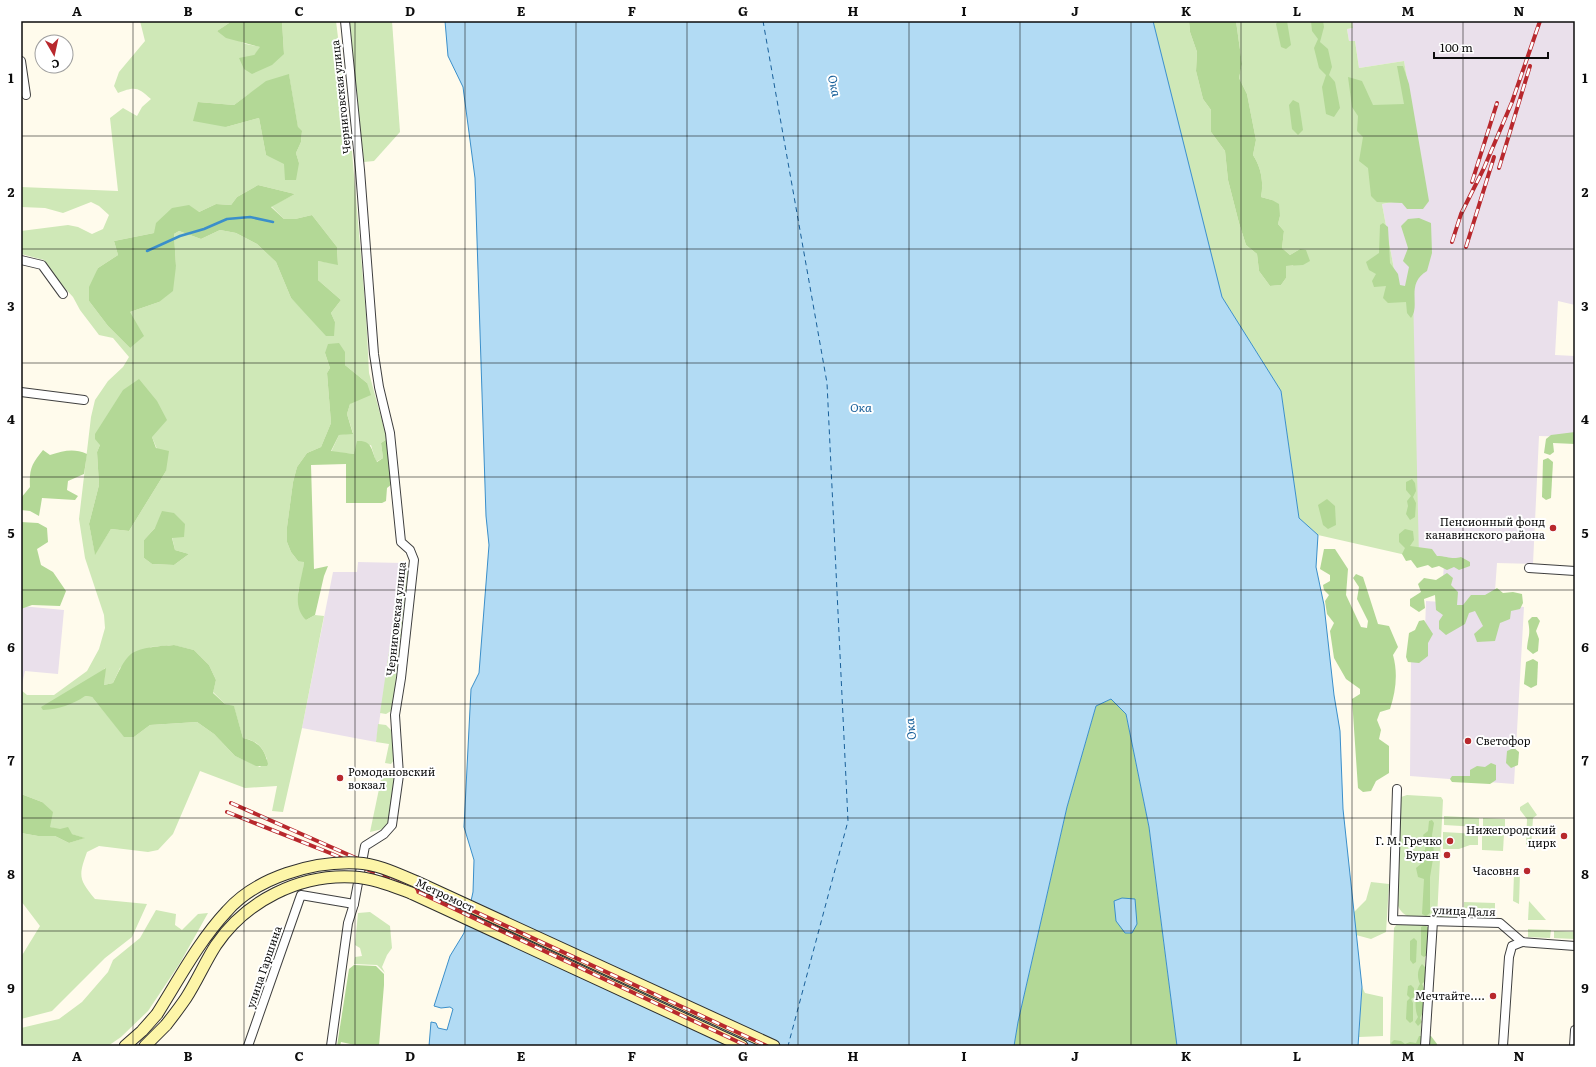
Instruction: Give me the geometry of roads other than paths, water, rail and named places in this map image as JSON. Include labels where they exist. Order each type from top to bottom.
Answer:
[{"type":"main road","name":"Метромост","points":[[125,1046],[158,1014],[208,934],[228,910],[251,891],[273,879],[297,870],[327,864],[358,863],[386,869],[417,882],[774,1046]]},
{"type":"main road","name":"Метромост","points":[[146,1046],[166,1025],[186,998],[216,945],[232,924],[254,905],[271,895],[292,886],[325,879],[353,877],[381,882],[411,893],[742,1046]]},
{"type":"street","name":"Черниговская улица","points":[[345,21],[360,170],[372,326],[379,387],[390,433],[401,542],[410,550],[414,560],[401,678],[395,715],[399,775],[392,825],[384,834],[365,846],[354,904]]},
{"type":"street","points":[[21,61],[26,95]]},
{"type":"street","points":[[21,260],[42,265],[63,294]]},
{"type":"street","points":[[21,392],[84,400]]},
{"type":"street","points":[[1529,568],[1575,571]]},
{"type":"street","name":"улица Даля","points":[[1397,790],[1392,920],[1500,923],[1522,942]]},
{"type":"street","name":"улица Гаршина","points":[[248,1046],[301,895],[354,904]]},
{"type":"street","points":[[331,1046],[348,923],[354,904]]},
{"type":"street","points":[[1425,1046],[1433,921]]},
{"type":"street","points":[[1503,1046],[1508,957],[1512,946],[1522,942],[1575,946]]},
{"type":"street","points":[[1574,1046],[1575,1030]]},
{"type":"water","name":"Ока","points":[[445,21],[1153,21],[1222,297],[1281,391],[1299,518],[1318,535],[1316,567],[1324,605],[1334,695],[1340,731],[1343,809],[1362,987],[1358,1046],[1177,1046],[1149,827],[1126,714],[1111,699],[1096,706],[1067,807],[1018,1022],[1014,1046],[429,1046],[431,1022],[436,1023],[438,1028],[447,1030],[453,1009],[450,1007],[441,1008],[434,1006],[450,956],[464,933],[473,892],[474,860],[464,827],[471,689],[479,673],[489,545],[486,516],[475,178],[463,87],[448,56]]},
{"type":"water","points":[[1122,898],[1135,899],[1137,924],[1132,933],[1125,933],[1116,921],[1114,901]]},
{"type":"waterway","points":[[147,251],[180,236],[204,229],[227,219],[250,217],[273,222]]},
{"type":"railway","points":[[1452,242],[1461,214],[1484,168],[1512,102],[1540,21]]},
{"type":"railway","points":[[1499,168],[1530,66]]},
{"type":"railway","points":[[1472,182],[1497,103]]},
{"type":"railway","points":[[1466,247],[1494,157]]},
{"type":"railway","points":[[231,803],[415,884],[767,1046]]},
{"type":"railway","points":[[227,812],[330,853],[414,890],[747,1046]]},
{"type":"place","name":"Пенсионный фонд канавинского района","points":[[1553,528]]},
{"type":"place","name":"Светофор","points":[[1468,741]]},
{"type":"place","name":"Ромодановский вокзал","points":[[340,778]]},
{"type":"place","name":"Нижегородский цирк","points":[[1564,836]]},
{"type":"place","name":"Г. М. Гречко","points":[[1450,841]]},
{"type":"place","name":"Буран","points":[[1447,855]]},
{"type":"place","name":"Часовня","points":[[1527,871]]},
{"type":"place","name":"Мечтайте....","points":[[1493,996]]}]
